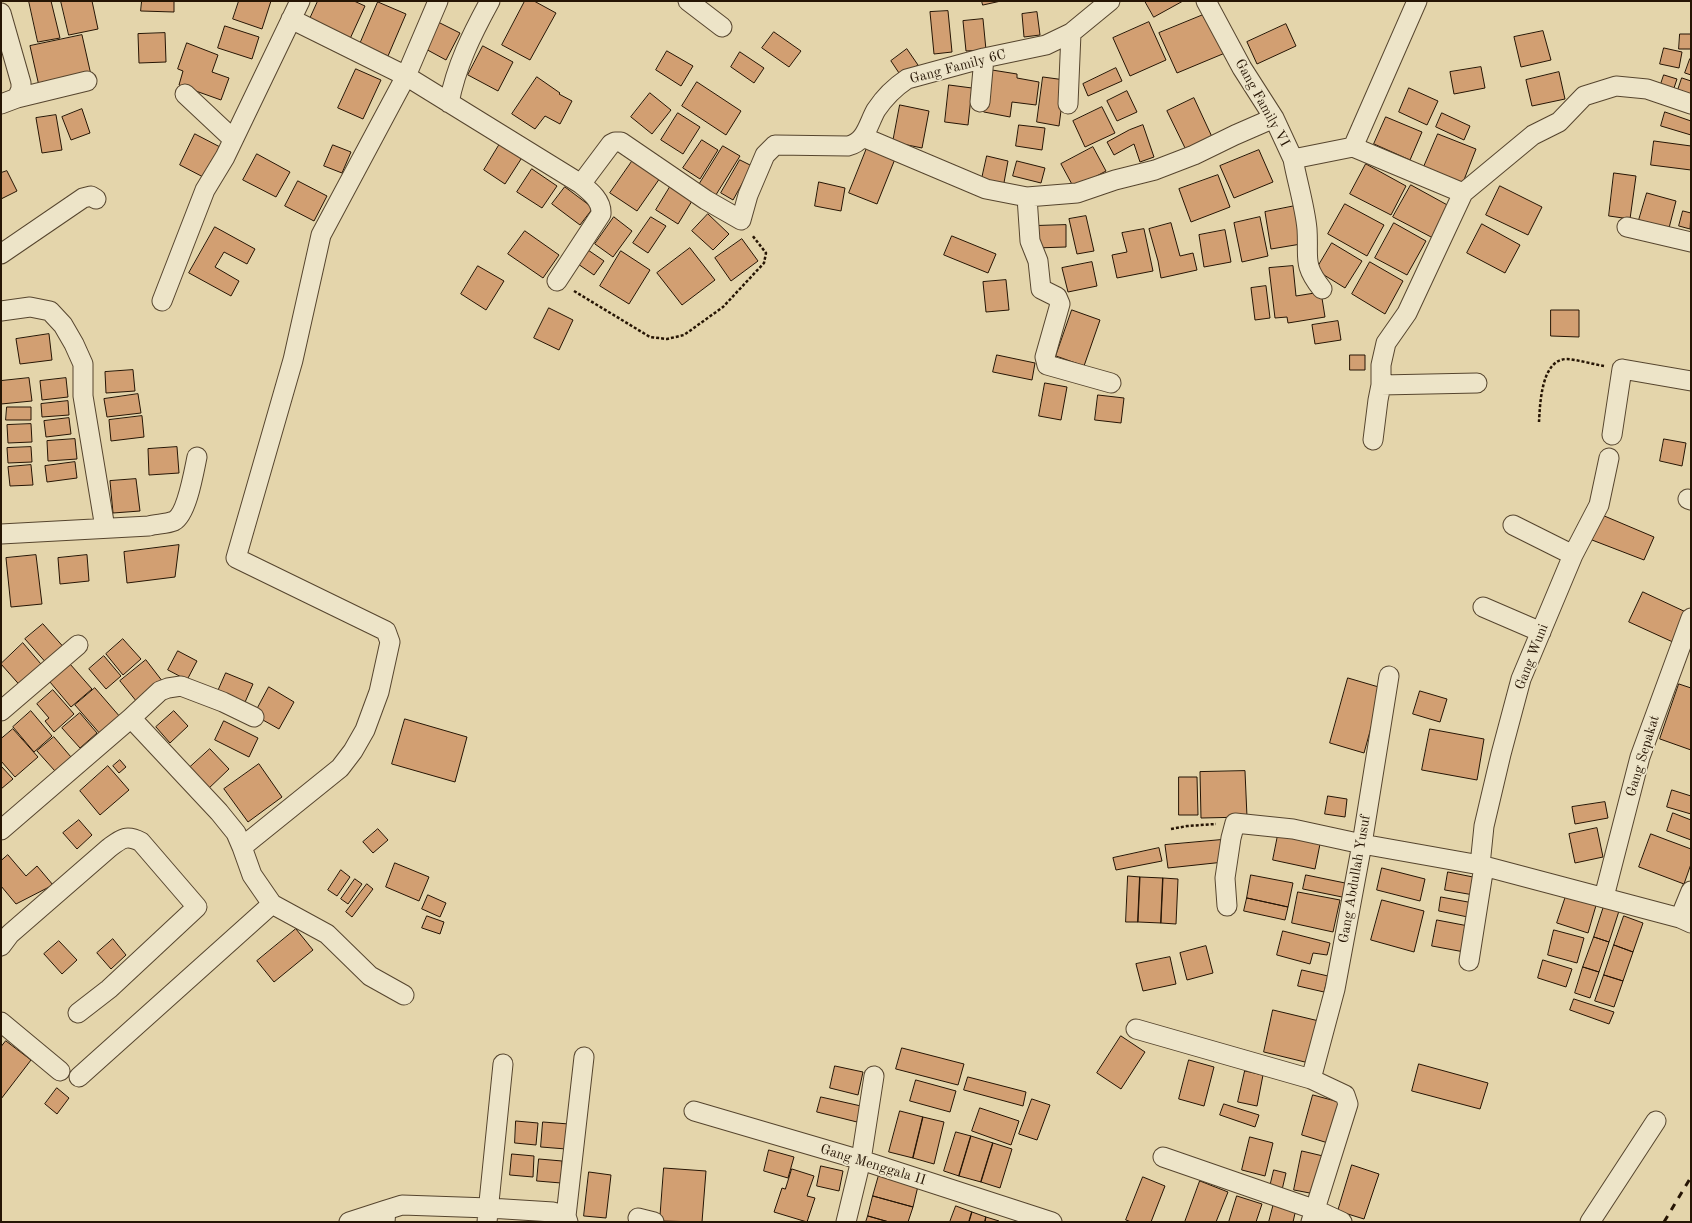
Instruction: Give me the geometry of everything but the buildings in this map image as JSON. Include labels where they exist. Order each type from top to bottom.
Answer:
[{"type":"street","points":[[162,301],[205,190],[225,157],[300,1]]},
{"type":"street","points":[[242,847],[340,768],[353,751],[365,730],[379,692],[388,656],[390,642],[386,631],[236,558],[293,360],[321,235],[406,76],[438,1]]},
{"type":"street","points":[[449,104],[458,65],[472,34],[490,1]]},
{"type":"street","points":[[688,1],[722,27]]},
{"type":"street","name":"Gang Family 6C","points":[[863,137],[877,110],[896,86],[907,80],[984,58],[1046,45],[1071,33],[1110,1]]},
{"type":"street","name":"Gang Family VI","points":[[1206,1],[1242,68],[1274,118],[1293,159],[1353,147]]},
{"type":"street","points":[[1417,1],[1353,147],[1463,193]]},
{"type":"street","points":[[1,13],[22,83],[21,89],[9,101]]},
{"type":"street","points":[[291,19],[406,76],[449,104],[581,184],[589,191],[601,207],[600,214],[557,281]]},
{"type":"street","points":[[1068,104],[1071,33]]},
{"type":"street","points":[[980,102],[984,58]]},
{"type":"street","points":[[9,101],[87,81]]},
{"type":"street","points":[[1373,440],[1378,400],[1382,385],[1381,365],[1386,342],[1407,313],[1463,193],[1533,135],[1559,122],[1584,96],[1616,86],[1647,89],[1691,104]]},
{"type":"street","points":[[185,94],[233,139]]},
{"type":"street","points":[[581,184],[611,144],[621,142],[706,200],[741,220],[748,195],[765,155],[775,146],[848,146],[854,144],[863,137],[986,189],[1027,197],[1077,193],[1115,180],[1155,170],[1194,155],[1274,118]]},
{"type":"street","points":[[1293,159],[1307,228],[1308,264],[1310,272],[1322,290]]},
{"type":"street","points":[[1,254],[83,198],[91,196],[96,199]]},
{"type":"street","points":[[1027,197],[1030,241],[1038,261],[1041,289],[1057,297],[1060,304],[1045,357],[1047,365],[1110,383]]},
{"type":"street","points":[[1627,227],[1691,242]]},
{"type":"street","points":[[1,311],[30,307],[50,311],[63,325],[74,344],[83,364],[83,396],[105,528]]},
{"type":"street","points":[[1612,435],[1622,369],[1691,381]]},
{"type":"street","points":[[1382,385],[1477,384]]},
{"type":"street","points":[[1,534],[149,526],[175,520],[180,513],[191,487],[197,457]]},
{"type":"street","name":"Gang Wuni","points":[[1469,961],[1482,866],[1484,826],[1521,679],[1573,555],[1599,505],[1609,458]]},
{"type":"street","points":[[1513,525],[1573,555]]},
{"type":"street","points":[[1483,607],[1541,632]]},
{"type":"street","name":"Gang Sepakat","points":[[1604,897],[1640,757],[1691,618]]},
{"type":"street","points":[[1,711],[78,645]]},
{"type":"street","name":"Gang Abdullah Yusuf","points":[[1311,1079],[1335,989],[1362,844],[1390,676]]},
{"type":"street","points":[[1,830],[132,718],[160,691],[181,686],[223,702],[254,717]]},
{"type":"street","points":[[132,718],[220,812],[236,833],[252,874],[272,904],[327,934],[370,976],[404,995]]},
{"type":"street","points":[[1227,906],[1225,878],[1231,838],[1235,823],[1293,829],[1362,844],[1482,866],[1604,897],[1685,920],[1691,891]]},
{"type":"street","points":[[4,934],[108,848],[121,840],[132,838],[141,842],[150,851],[197,907],[109,989],[78,1013]]},
{"type":"street","points":[[79,1077],[272,904]]},
{"type":"street","points":[[1,1022],[60,1071]]},
{"type":"street","points":[[1136,1029],[1311,1079],[1346,1095],[1348,1100],[1314,1216]]},
{"type":"street","points":[[349,1222],[385,1216],[402,1205],[488,1215],[553,1212],[567,1219],[584,1057]]},
{"type":"street","points":[[488,1215],[503,1064]]},
{"type":"street","points":[[846,1222],[861,1160],[874,1076]]},
{"type":"street","name":"Gang Menggala II","points":[[694,1111],[861,1160],[1052,1222]]},
{"type":"street","points":[[1590,1222],[1656,1120]]},
{"type":"street","points":[[1163,1157],[1314,1216],[1342,1222]]},
{"type":"path","points":[[557,281],[650,337],[667,339],[684,335],[723,307],[764,263],[766,253],[741,220]]},
{"type":"path","points":[[1539,422],[1542,389],[1550,368],[1556,362],[1565,359],[1622,369]]},
{"type":"path","points":[[1171,829],[1187,826],[1235,823]]},
{"type":"railway","points":[[1664,1222],[1691,1177]]}]
